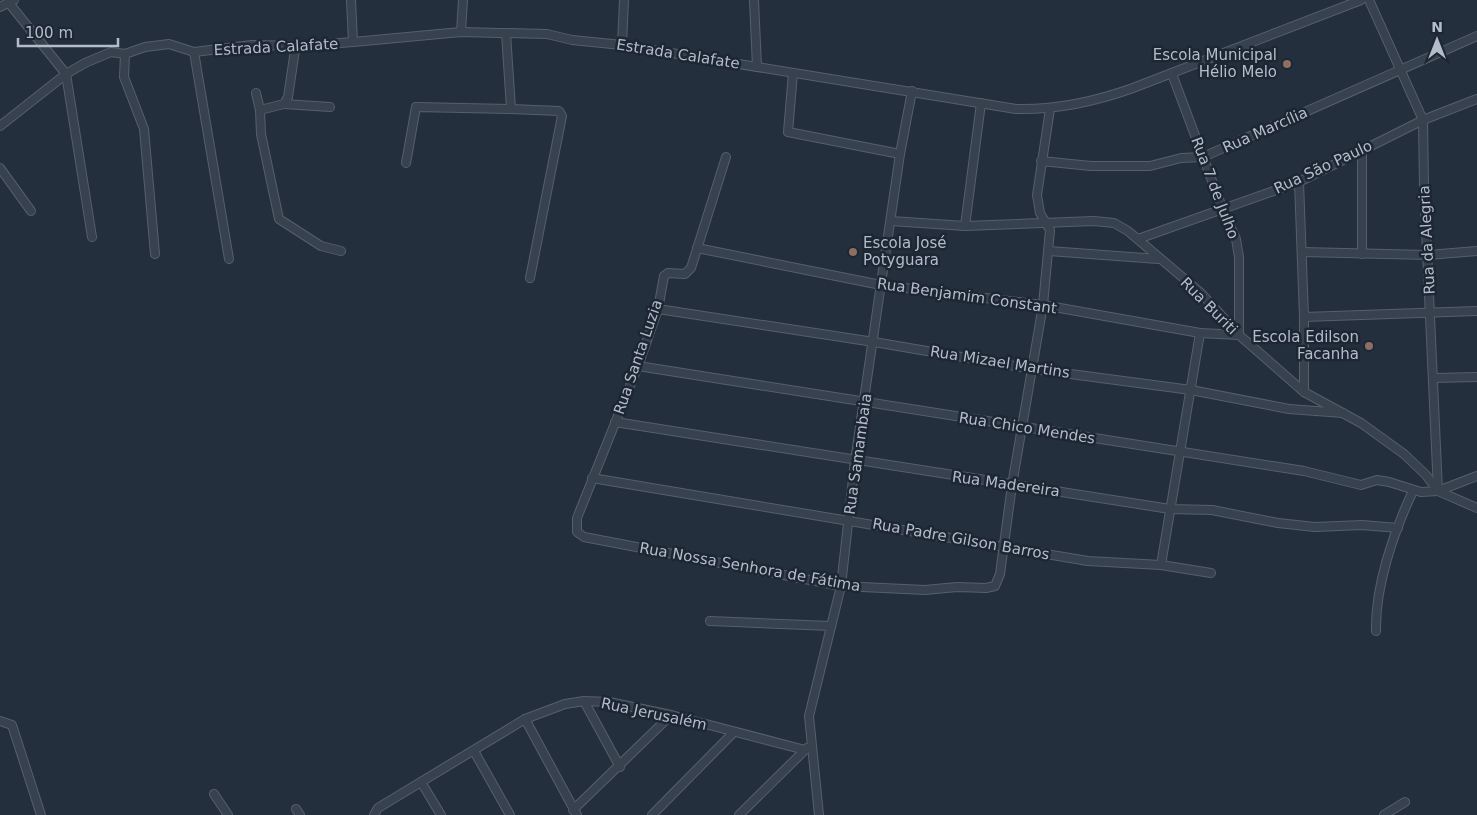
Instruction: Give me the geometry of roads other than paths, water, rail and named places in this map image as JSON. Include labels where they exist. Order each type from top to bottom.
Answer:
[{"type":"street","points":[[351,0],[354,42]]},
{"type":"street","points":[[461,32],[463,0]]},
{"type":"street","points":[[622,45],[624,0]]},
{"type":"street","points":[[754,0],[757,67]]},
{"type":"street","name":"Estrada Calafate","points":[[0,126],[66,74],[85,62],[111,52],[125,54],[145,47],[169,44],[194,52],[252,45],[302,46],[461,32],[547,34],[572,40],[622,45],[1016,109],[1050,109],[1102,99],[1172,74],[1361,0]]},
{"type":"street","name":"Rua da Alegria","points":[[1369,0],[1423,120],[1438,491]]},
{"type":"street","points":[[0,7],[12,1],[66,74],[92,237]]},
{"type":"street","points":[[506,33],[511,109]]},
{"type":"street","name":"Rua Marcília","points":[[1041,161],[1091,166],[1150,166],[1181,158],[1203,157],[1477,36]]},
{"type":"street","points":[[284,104],[288,97],[295,50],[302,46]]},
{"type":"street","points":[[194,52],[229,259]]},
{"type":"street","points":[[125,54],[124,77],[144,129],[155,254]]},
{"type":"street","points":[[793,73],[788,132],[900,154]]},
{"type":"street","name":"Rua 7 de Julho","points":[[1172,74],[1223,210],[1236,239],[1239,335]]},
{"type":"street","name":"Rua Samambaia","points":[[819,815],[810,716],[841,586],[856,461],[881,285],[900,154],[912,91]]},
{"type":"street","points":[[256,93],[260,110],[261,134],[279,219],[321,246],[341,251]]},
{"type":"street","name":"Rua São Paulo","points":[[1138,239],[1299,182],[1423,120],[1477,99]]},
{"type":"street","points":[[965,226],[981,103]]},
{"type":"street","points":[[260,110],[284,104],[330,106]]},
{"type":"street","points":[[406,163],[416,107],[559,111],[562,117],[530,278]]},
{"type":"street","points":[[1004,546],[1012,485],[1043,305],[1049,251],[1050,230],[1044,224],[1038,206],[1037,195],[1050,109]]},
{"type":"street","points":[[1362,150],[1362,254]]},
{"type":"street","name":"Rua Santa Luzia","points":[[576,518],[638,366],[658,309],[664,276],[668,273],[687,273],[697,248],[726,157]]},
{"type":"street","points":[[0,168],[31,211]]},
{"type":"street","points":[[1299,182],[1304,317],[1304,392]]},
{"type":"street","name":"Rua Buriti","points":[[891,221],[965,226],[1094,221],[1114,223],[1138,239],[1201,293],[1239,335],[1304,392],[1361,423],[1404,454],[1426,475],[1438,491]]},
{"type":"street","name":"Rua Benjamim Constant","points":[[697,248],[881,285],[1043,305],[1200,333],[1239,335]]},
{"type":"street","points":[[1049,251],[1158,258]]},
{"type":"street","points":[[1302,252],[1428,255],[1477,251]]},
{"type":"street","name":"Rua Mizael Martins","points":[[658,309],[874,342],[1033,369],[1191,390],[1289,409],[1343,413]]},
{"type":"street","points":[[1304,317],[1477,311]]},
{"type":"street","points":[[1161,565],[1200,333]]},
{"type":"street","name":"Rua Chico Mendes","points":[[638,366],[1304,471],[1361,484],[1377,480],[1401,485],[1413,490],[1438,491]]},
{"type":"street","points":[[1433,378],[1477,377]]},
{"type":"street","name":"Rua Madereira","points":[[616,422],[1170,510],[1212,510],[1278,523],[1315,527],[1362,525],[1398,528]]},
{"type":"street","points":[[1438,491],[1477,476]]},
{"type":"street","name":"Rua Padre Gilson Barros","points":[[592,478],[849,519],[1088,561],[1161,565],[1212,573]]},
{"type":"street","points":[[1376,631],[1376,609],[1379,592],[1398,528],[1413,490]]},
{"type":"street","points":[[1438,491],[1477,508]]},
{"type":"street","name":"Rua Nossa Senhora de Fátima","points":[[576,518],[577,532],[584,537],[841,586],[925,590],[956,586],[991,587],[998,582],[1004,546]]},
{"type":"street","points":[[710,621],[831,626]]},
{"type":"street","points":[[584,701],[620,767]]},
{"type":"street","name":"Rua Jerusalém","points":[[376,812],[421,782],[525,719],[565,704],[584,701],[609,702],[671,715],[805,750]]},
{"type":"street","points":[[525,719],[575,812],[671,715]]},
{"type":"street","points":[[0,721],[12,725],[41,815]]},
{"type":"street","points":[[652,815],[734,732]]},
{"type":"street","points":[[739,815],[812,744]]},
{"type":"street","points":[[474,750],[510,815]]},
{"type":"street","points":[[421,782],[441,815]]},
{"type":"street","points":[[214,794],[228,815]]},
{"type":"street","points":[[1384,815],[1405,802]]},
{"type":"place","name":"Escola Municipal Hélio Melo","points":[[1287,64]]},
{"type":"place","name":"Escola José Potyguara","points":[[853,252]]},
{"type":"place","name":"Escola Edilson Facanha","points":[[1369,346]]}]
